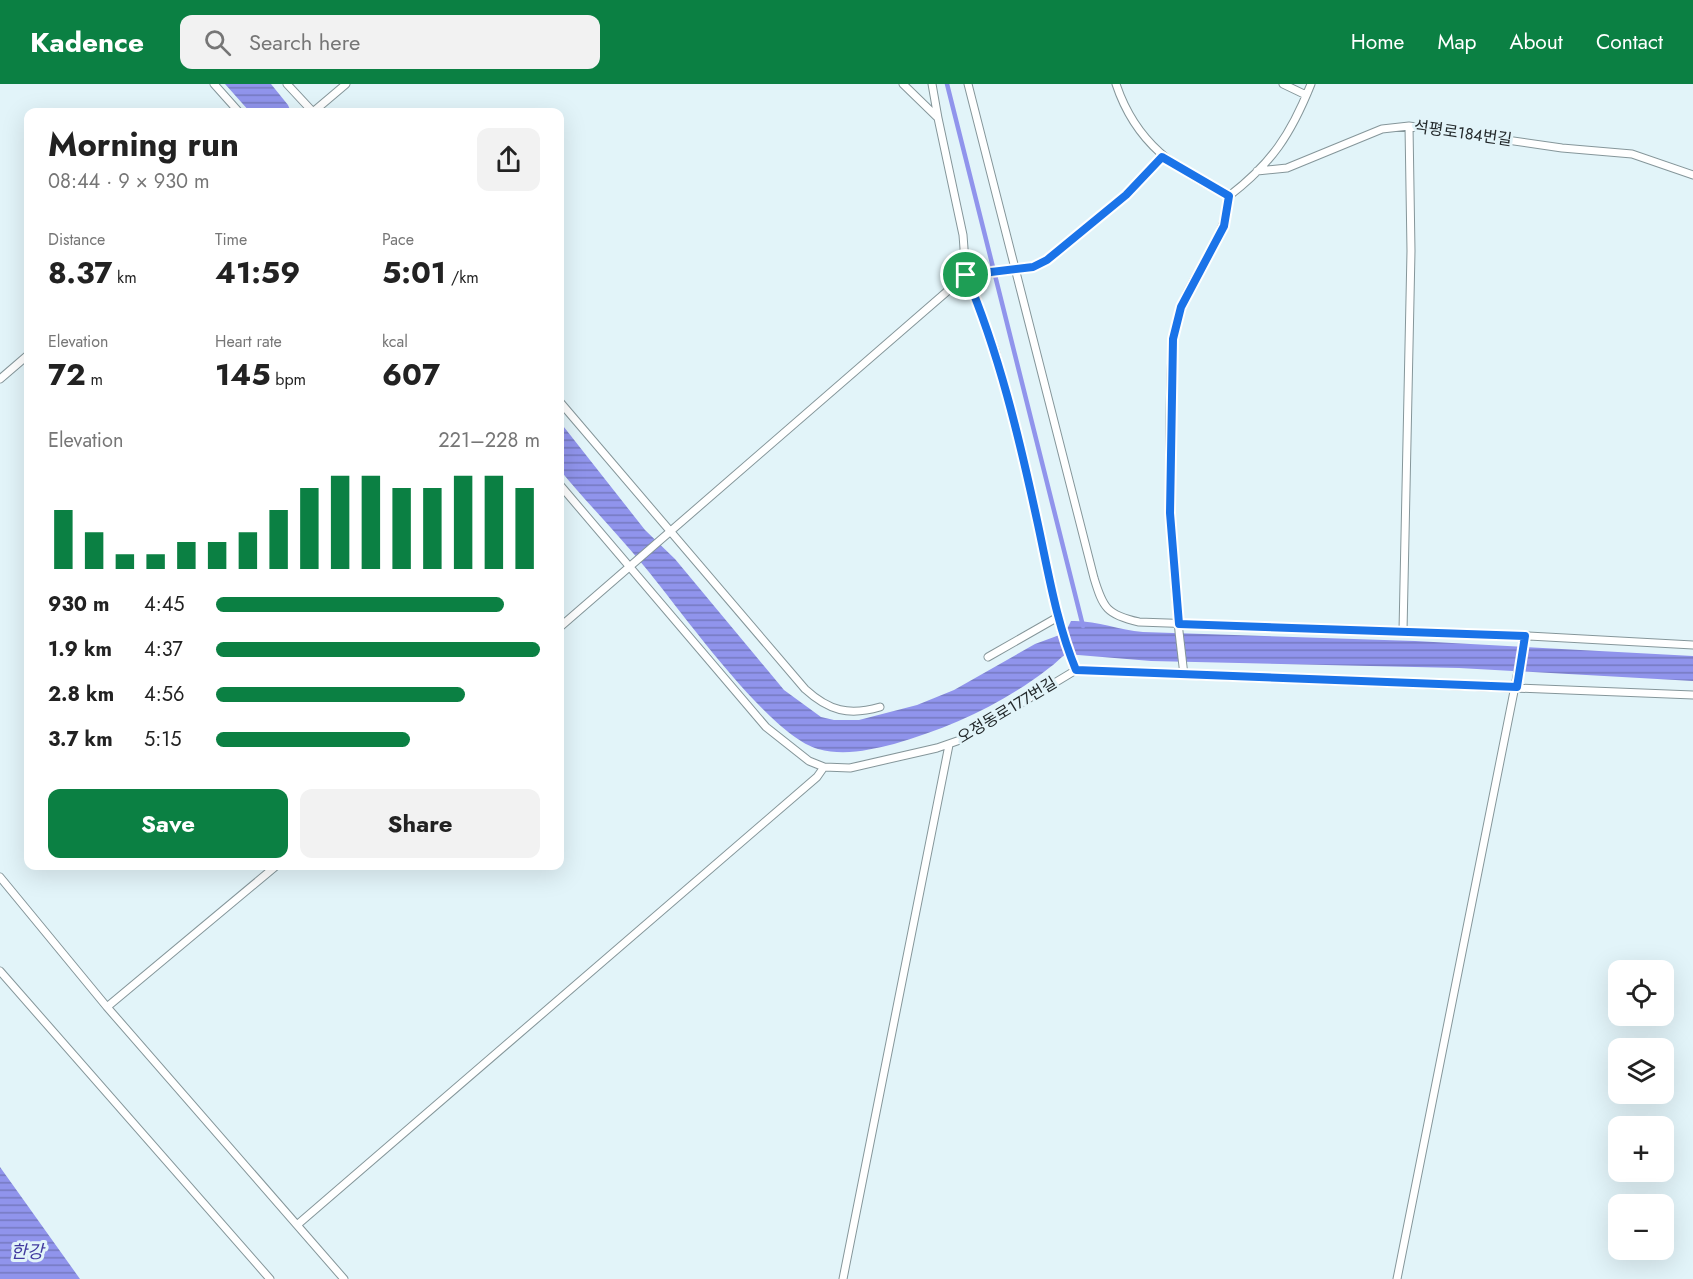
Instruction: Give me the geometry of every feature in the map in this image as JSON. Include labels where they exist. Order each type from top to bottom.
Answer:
[{"type":"lane","points":[[214,84],[235,108]]},
{"type":"lane","points":[[287,84],[309,108]]},
{"type":"lane","points":[[318,108],[346,84]]},
{"type":"lane","points":[[903,84],[938,118]]},
{"type":"lane","points":[[932,84],[969,274],[997,360],[1027,473],[1061,630],[1075,667]]},
{"type":"lane","points":[[968,84],[1014,270],[1100,596],[1113,615],[1139,622],[1179,626],[1403,631],[1525,639],[1693,645]]},
{"type":"lane","points":[[1116,84],[1133,121],[1162,157],[1229,196]]},
{"type":"lane","points":[[1283,84],[1306,95]]},
{"type":"lane","points":[[1184,672],[1170,513],[1173,339],[1181,307],[1224,226],[1229,196],[1257,171],[1288,136],[1311,84]]},
{"type":"lane","points":[[1403,631],[1411,251],[1409,126]]},
{"type":"lane","name":"석평로184번길","points":[[1257,171],[1287,168],[1382,129],[1409,126],[1562,148],[1632,154],[1693,175]]},
{"type":"lane","points":[[564,624],[969,274],[1033,267],[1047,260],[1126,195],[1162,157]]},
{"type":"lane","points":[[0,379],[24,358]]},
{"type":"lane","points":[[564,407],[667,533],[812,695],[843,712],[865,711],[880,707]]},
{"type":"lane","points":[[297,1225],[817,777],[824,767],[795,752],[766,727],[631,565],[564,490]]},
{"type":"lane","points":[[988,657],[1058,617]]},
{"type":"lane","points":[[1397,1279],[1525,639]]},
{"type":"lane","name":"오정동로177번길","points":[[824,767],[862,766],[949,745],[976,732],[1075,667],[1517,684],[1693,695]]},
{"type":"lane","points":[[843,1279],[949,745]]},
{"type":"lane","points":[[107,1007],[271,870]]},
{"type":"lane","points":[[0,877],[107,1007],[344,1279]]},
{"type":"lane","points":[[0,971],[270,1279]]},
{"type":"water","points":[[225,84],[271,84],[289,108],[246,108]]},
{"type":"water","points":[[564,427],[645,530],[675,559],[784,690],[821,717],[834,720],[859,720],[917,705],[954,690],[1035,644],[1065,633],[1071,621],[1143,632],[1415,641],[1693,656],[1693,681],[1459,668],[1151,661],[1066,654],[1013,693],[956,722],[894,744],[866,750],[828,751],[818,749],[798,739],[775,721],[750,696],[634,554],[564,475]]},
{"type":"water","name":"한강","points":[[0,1167],[80,1279],[0,1279]]},
{"type":"waterway","points":[[947,84],[1083,626]]},
{"type":"route","points":[[1162,157],[1194,178],[1229,196],[1224,226],[1216,245],[1181,307],[1173,339],[1170,513],[1173,579],[1179,624],[1525,636],[1517,687],[1076,670],[1061,630],[1027,473],[995,350],[966,275],[1033,267],[1047,260],[1126,195],[1162,157]]}]
